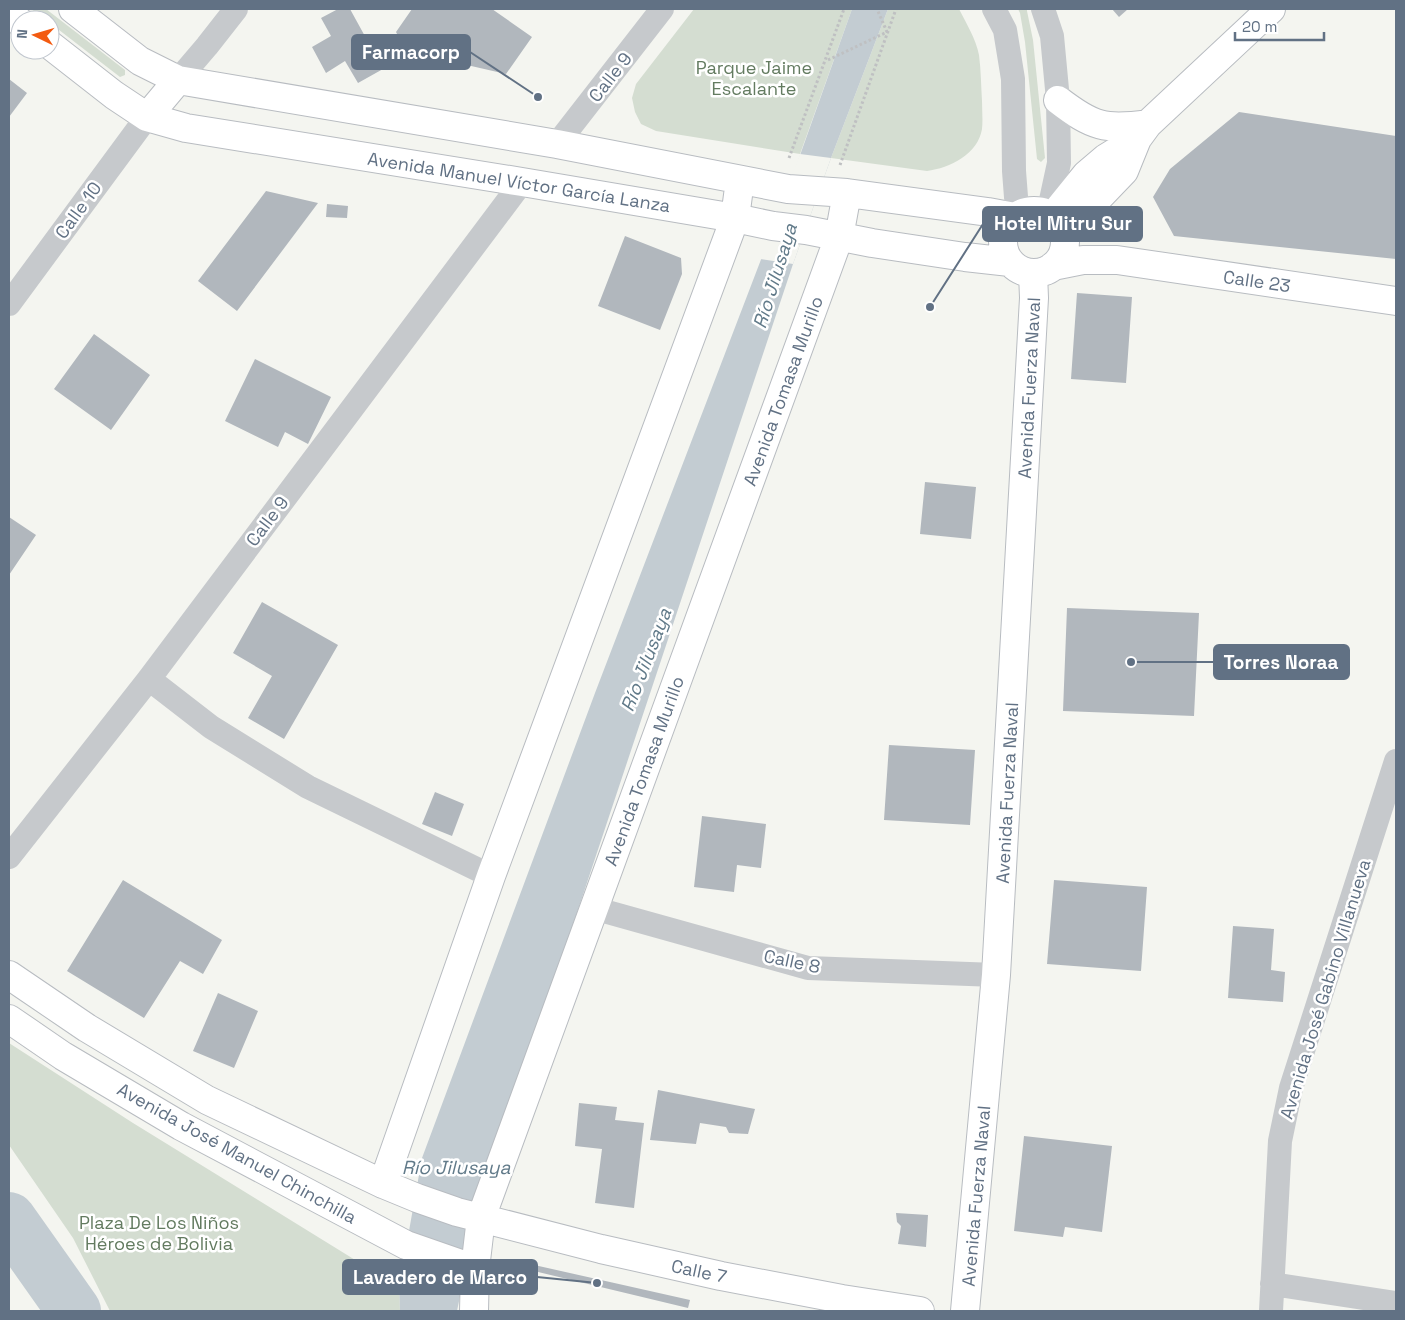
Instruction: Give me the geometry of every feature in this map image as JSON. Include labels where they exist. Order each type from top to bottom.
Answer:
[{"type":"main road","points":[[73,9],[140,60],[178,80],[557,144],[788,189],[847,193],[1017,216]]},
{"type":"main road","points":[[1056,223],[1100,196],[1124,171],[1143,132],[1271,9]]},
{"type":"main road","name":"Avenida Manuel Víctor García Lanza","points":[[60,53],[114,95],[147,117],[186,128],[522,182],[773,226],[1032,267]]},
{"type":"main road","points":[[147,117],[178,80]]},
{"type":"main road","points":[[1058,100],[1077,114],[1098,125],[1143,132]]},
{"type":"main road","points":[[522,182],[557,144]]},
{"type":"main road","points":[[383,1184],[491,876],[735,218],[740,180]]},
{"type":"main road","name":"Avenida Tomasa Murillo","points":[[474,1311],[475,1269],[469,1215],[593,908],[840,237],[847,193]]},
{"type":"main road","points":[[1033,211],[1056,223],[1064,245],[1061,257],[1032,267],[1003,248],[1005,231],[1009,223],[1017,216],[1033,211]]},
{"type":"main road","name":"Calle 23","points":[[1056,223],[1117,260]]},
{"type":"main road","name":"Calle 23","points":[[1032,267],[1083,260],[1117,260],[1396,301]]},
{"type":"main road","name":"Avenida Fuerza Naval","points":[[965,1311],[996,975],[1034,298],[1032,267]]},
{"type":"main road","name":"Avenida José Manuel Chinchilla","points":[[9,976],[87,1028],[207,1100],[383,1184],[417,1198],[469,1215]]},
{"type":"main road","name":"Avenida José Manuel Chinchilla","points":[[9,1019],[63,1056],[181,1126],[406,1245],[475,1269]]},
{"type":"main road","name":"Calle 7","points":[[469,1215],[601,1249],[721,1276],[842,1299],[920,1311]]},
{"type":"street","points":[[178,80],[236,9]]},
{"type":"street","name":"Calle 9","points":[[557,144],[662,9]]},
{"type":"street","points":[[994,9],[1005,30],[1013,79],[1014,171],[1017,216]]},
{"type":"street","points":[[1043,9],[1052,36],[1058,100],[1059,163],[1056,223]]},
{"type":"street","name":"Calle 10","points":[[9,304],[147,117]]},
{"type":"street","name":"Calle 9","points":[[9,858],[149,679],[522,182]]},
{"type":"street","points":[[149,679],[211,727],[308,787],[491,876]]},
{"type":"street","name":"Avenida José Gabino Villanueva","points":[[1271,1311],[1280,1141],[1291,1088],[1390,799],[1396,761]]},
{"type":"street","name":"Calle 8","points":[[593,908],[808,968],[996,975]]},
{"type":"street","points":[[1272,1284],[1396,1303]]},
{"type":"path","points":[[789,158],[827,60],[844,9]]},
{"type":"path","points":[[878,9],[887,32]]},
{"type":"path","points":[[839,165],[896,9]]},
{"type":"path","points":[[827,60],[887,32]]},
{"type":"green space","name":"Parque Jaime Escalante","points":[[694,9],[852,9],[800,154],[656,131],[641,124],[635,112],[632,98],[636,84]]},
{"type":"green space","name":"Parque Jaime Escalante","points":[[888,9],[959,9],[976,43],[980,66],[982,129],[975,146],[962,158],[945,167],[927,171],[831,158]]},
{"type":"green space","points":[[1018,9],[1027,9],[1033,40],[1045,158],[1041,162],[1037,159],[1025,42]]},
{"type":"green space","points":[[60,20],[125,70],[125,75],[120,77],[60,31]]},
{"type":"green space","name":"Plaza De Los Niños Héroes de Bolivia","points":[[9,1043],[133,1123],[399,1287],[400,1311],[110,1311],[73,1238],[9,1145]]},
{"type":"water","name":"Río Jilusaya","points":[[852,9],[888,9],[793,264],[477,1213],[457,1311],[400,1311],[399,1287],[422,1158],[595,693],[788,189]]},
{"type":"pier","points":[[800,154],[831,158],[793,264],[760,259]]},
{"type":"building","points":[[338,9],[350,9],[383,69],[358,83],[345,61],[326,73],[312,47],[331,36],[321,18]]},
{"type":"building","points":[[412,9],[492,9],[532,37],[506,74],[406,51],[396,32]]},
{"type":"building","points":[[1112,9],[1128,9],[1119,17]]},
{"type":"building","points":[[9,79],[27,93],[9,117]]},
{"type":"building","points":[[1239,112],[1396,136],[1396,259],[1174,236],[1153,197],[1170,169]]},
{"type":"building","points":[[266,191],[318,203],[237,311],[198,281]]},
{"type":"building","points":[[327,204],[348,206],[347,218],[326,217]]},
{"type":"building","points":[[625,236],[681,258],[682,274],[660,330],[598,306]]},
{"type":"building","points":[[1077,293],[1132,297],[1126,383],[1071,379]]},
{"type":"building","points":[[94,334],[150,375],[111,430],[54,389]]},
{"type":"building","points":[[255,359],[331,397],[308,444],[285,432],[278,447],[225,421]]},
{"type":"building","points":[[925,482],[976,487],[971,539],[920,534]]},
{"type":"building","points":[[9,517],[36,535],[9,575]]},
{"type":"building","points":[[262,602],[338,645],[284,739],[248,718],[272,676],[233,653]]},
{"type":"building","points":[[1067,608],[1199,613],[1194,716],[1063,711]]},
{"type":"building","points":[[889,745],[975,750],[970,825],[884,820]]},
{"type":"building","points":[[435,792],[464,804],[452,836],[422,824]]},
{"type":"building","points":[[702,816],[766,824],[761,868],[737,865],[734,892],[694,887]]},
{"type":"building","points":[[123,880],[222,940],[203,974],[180,961],[144,1018],[67,971]]},
{"type":"building","points":[[1054,880],[1147,887],[1141,971],[1047,964]]},
{"type":"building","points":[[1233,926],[1274,929],[1271,970],[1285,972],[1283,1002],[1228,998]]},
{"type":"building","points":[[218,993],[258,1011],[234,1068],[193,1051]]},
{"type":"building","points":[[658,1090],[755,1109],[748,1134],[729,1133],[726,1127],[700,1123],[696,1144],[650,1140]]},
{"type":"building","points":[[579,1103],[617,1107],[615,1120],[644,1123],[634,1208],[595,1203],[602,1149],[575,1146]]},
{"type":"building","points":[[1024,1136],[1112,1146],[1102,1232],[1065,1227],[1063,1237],[1014,1231]]},
{"type":"building","points":[[896,1213],[928,1215],[926,1247],[898,1244],[901,1226],[897,1222]]},
{"type":"building","points":[[512,1260],[690,1300],[688,1308],[509,1265]]},
{"type":"waterway","points":[[9,1219],[74,1311]]},
{"type":"place","name":"Farmacorp","points":[[538,97]]},
{"type":"place","name":"Hotel Mitru Sur","points":[[930,307]]},
{"type":"place","name":"Torres Noraa","points":[[1131,662]]},
{"type":"place","name":"Lavadero de Marco","points":[[597,1283]]}]
